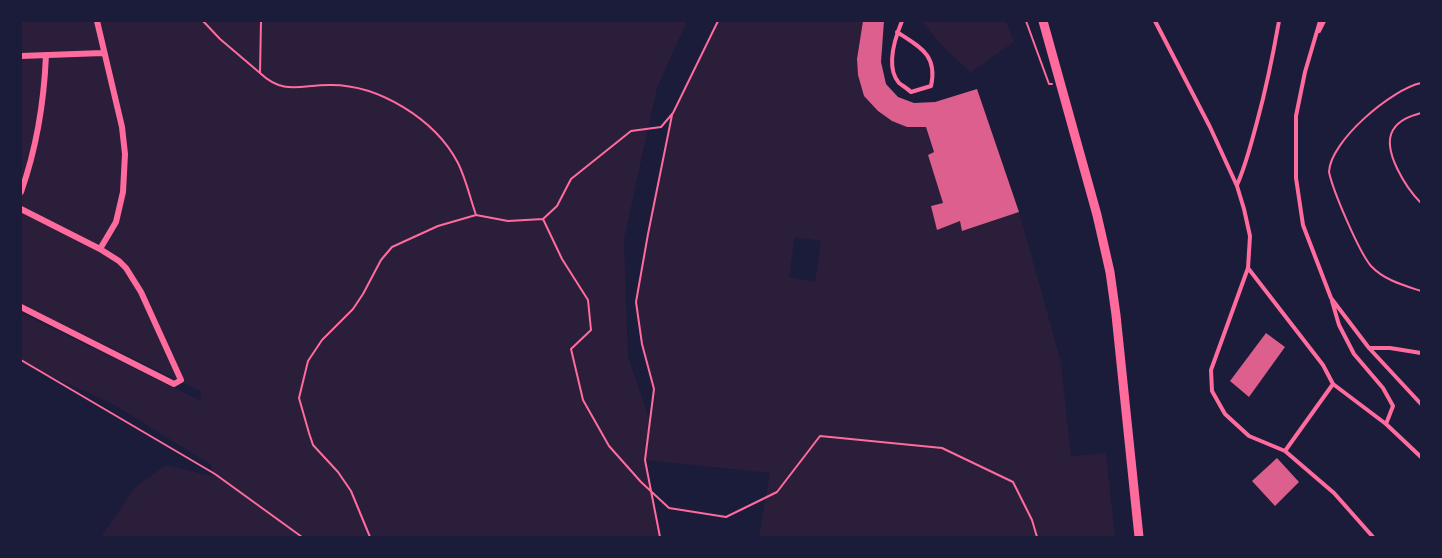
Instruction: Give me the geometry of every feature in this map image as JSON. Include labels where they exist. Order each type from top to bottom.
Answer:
[{"type":"main road","points":[[1043,21],[1097,215],[1110,272],[1139,537]]},
{"type":"street","points":[[97,21],[122,127],[125,154],[123,192],[116,222],[100,249]]},
{"type":"street","points":[[21,56],[103,53]]},
{"type":"street","points":[[21,192],[31,165],[39,126],[45,88],[46,55]]},
{"type":"street","points":[[21,209],[100,249],[126,268],[141,292],[181,380],[174,384],[21,307]]},
{"type":"lane","points":[[897,32],[924,49],[934,73],[931,86],[911,92],[898,81],[891,63],[897,32],[902,21]]},
{"type":"lane","points":[[1155,21],[1210,127],[1237,186],[1250,236],[1248,268],[1211,370],[1212,391],[1225,414],[1249,436],[1285,451],[1334,493],[1373,537]]},
{"type":"lane","points":[[1237,186],[1244,169],[1263,98],[1279,21]]},
{"type":"lane","points":[[1322,21],[1305,72],[1296,116],[1296,178],[1303,225],[1339,325],[1354,354],[1383,388],[1393,406],[1386,424]]},
{"type":"lane","points":[[1248,268],[1316,355],[1333,384],[1386,424],[1421,457]]},
{"type":"lane","points":[[1331,298],[1369,348],[1421,404]]},
{"type":"lane","points":[[1369,348],[1390,348],[1421,353]]},
{"type":"lane","points":[[1285,451],[1333,384]]},
{"type":"lane","points":[[1412,393],[1421,398]]},
{"type":"path","points":[[203,21],[270,83],[286,88],[339,85],[380,94],[397,103],[449,147],[458,164],[476,215]]},
{"type":"path","points":[[260,73],[261,21]]},
{"type":"path","points":[[660,537],[645,460],[654,389],[642,344],[636,302],[673,113],[718,21]]},
{"type":"path","points":[[1026,21],[1048,84],[1060,84]]},
{"type":"path","points":[[1421,83],[1390,97],[1362,119],[1329,165],[1329,172],[1345,214],[1371,266],[1394,282],[1421,291]]},
{"type":"path","points":[[370,537],[351,492],[338,472],[314,445],[299,398],[308,361],[322,340],[352,309],[363,294],[381,260],[392,247],[438,226],[476,215],[508,221],[543,219],[557,206],[572,179],[631,131],[661,127],[673,113]]},
{"type":"path","points":[[1421,113],[1402,120],[1397,125],[1390,137],[1390,146],[1403,181],[1421,203]]},
{"type":"path","points":[[543,219],[562,260],[588,300],[591,330],[571,349],[583,400],[609,446],[640,482],[669,508],[726,517],[777,492],[820,436],[942,448],[1014,482],[1032,520],[1037,537]]},
{"type":"path","points":[[21,360],[215,474],[302,537]]},
{"type":"shaded area","points":[[21,21],[687,21],[657,88],[624,239],[628,357],[650,421],[654,389],[642,344],[636,302],[673,113],[718,21],[863,21],[857,59],[858,75],[864,96],[878,111],[892,121],[907,127],[926,127],[934,152],[928,155],[943,203],[937,229],[960,221],[963,231],[1019,212],[1061,362],[1071,456],[1106,453],[1115,537],[759,537],[770,473],[646,460],[660,537],[101,537],[135,488],[166,465],[212,476],[211,465],[113,404],[21,363],[21,313],[201,401],[200,391],[21,304]],"holes":[[[795,237],[821,241],[815,282],[789,277]]]},
{"type":"shaded area","points":[[921,21],[1006,21],[1014,42],[971,72],[945,49]]},
{"type":"building","points":[[863,21],[884,21],[881,62],[886,84],[898,97],[914,103],[935,102],[977,89],[1019,212],[962,231],[960,221],[937,230],[931,206],[943,203],[928,155],[934,152],[926,127],[907,127],[892,121],[878,111],[864,96],[858,75],[857,59]]},
{"type":"building","points":[[1266,333],[1285,347],[1249,397],[1230,381]]},
{"type":"building","points":[[1277,458],[1299,482],[1275,506],[1252,481]]}]
